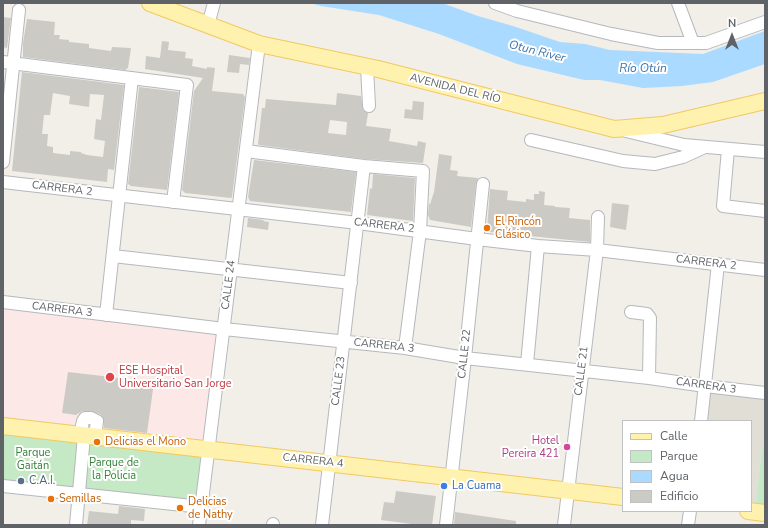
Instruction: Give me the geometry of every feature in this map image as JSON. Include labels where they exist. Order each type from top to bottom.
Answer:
[{"type":"main road","name":"AVENIDA DEL RÍO","points":[[150,3],[259,44],[367,67],[614,129],[663,125],[765,101]]},
{"type":"main road","name":"CARRERA 4","points":[[3,426],[622,497]]},
{"type":"main road","points":[[752,511],[765,513]]},
{"type":"street","points":[[208,25],[214,3]]},
{"type":"street","points":[[495,3],[517,7],[611,34],[658,43],[706,43],[765,22]]},
{"type":"street","points":[[678,3],[693,43]]},
{"type":"street","points":[[3,162],[9,62],[19,10]]},
{"type":"street","name":"CALLE 24","points":[[200,525],[259,44]]},
{"type":"street","points":[[9,62],[187,85],[173,202]]},
{"type":"street","points":[[367,67],[369,106]]},
{"type":"street","points":[[106,315],[132,78]]},
{"type":"street","points":[[614,129],[684,145],[765,152]]},
{"type":"street","points":[[530,140],[623,161],[655,164],[683,157],[705,147]]},
{"type":"street","points":[[728,149],[723,206],[765,211]]},
{"type":"street","points":[[246,150],[364,166],[423,171],[420,231],[405,348]]},
{"type":"street","name":"CALLE 23","points":[[322,525],[364,166]]},
{"type":"street","name":"CARRERA 2","points":[[3,182],[358,223],[477,239],[538,246],[597,250],[765,270]]},
{"type":"street","name":"CALLE 22","points":[[446,525],[483,184]]},
{"type":"street","name":"CALLE 21","points":[[564,525],[597,250],[598,216]]},
{"type":"street","points":[[527,364],[538,246]]},
{"type":"street","points":[[113,256],[351,283]]},
{"type":"street","points":[[700,420],[718,264]]},
{"type":"street","name":"CARRERA 3","points":[[3,302],[224,329],[405,348],[465,358],[582,370],[765,393]]},
{"type":"street","points":[[631,312],[647,314],[650,318],[649,378]]},
{"type":"street","points":[[76,525],[78,494],[86,436]]},
{"type":"street","points":[[3,486],[202,507]]},
{"type":"street","points":[[688,525],[690,512]]},
{"type":"shaded area","name":"ESE Hospital Universitario San Jorge","points":[[3,302],[224,329],[208,450],[3,426]]},
{"type":"shaded area","points":[[705,386],[765,393],[765,449],[762,448],[755,512],[752,511],[752,420],[701,420]]},
{"type":"green space","name":"Parque de la Policia","points":[[3,426],[208,450],[202,507],[3,486]]},
{"type":"green space","points":[[762,448],[765,449],[765,513],[755,512]]},
{"type":"water","name":"Río Otún","points":[[310,3],[442,3],[560,42],[585,44],[610,50],[703,54],[765,31],[765,64],[713,82],[682,86],[643,88],[600,80],[584,80],[517,64],[439,34],[379,15]]},
{"type":"building","points":[[3,17],[11,18],[7,48],[3,47]]},
{"type":"building","points":[[27,19],[55,22],[54,35],[60,35],[59,39],[69,40],[69,42],[89,44],[89,48],[111,51],[112,47],[131,48],[128,68],[125,70],[23,57],[23,43]]},
{"type":"building","points":[[162,41],[169,42],[168,50],[186,52],[185,58],[193,59],[192,66],[207,69],[207,67],[215,68],[212,91],[243,94],[245,97],[231,198],[185,193],[182,190],[194,91],[203,78],[145,69],[146,56],[160,58]]},
{"type":"building","points":[[229,55],[250,58],[249,65],[240,64],[239,73],[227,72]]},
{"type":"building","points":[[22,72],[124,85],[114,170],[108,169],[107,182],[12,171]],"holes":[[[53,93],[70,96],[69,104],[89,107],[90,94],[104,95],[101,120],[96,119],[94,139],[105,141],[103,157],[70,151],[70,155],[53,153],[53,147],[47,146],[48,134],[42,134],[44,115],[50,115]]]},
{"type":"building","points":[[139,87],[179,92],[167,190],[131,186],[128,184]]},
{"type":"building","points":[[337,93],[361,96],[363,110],[368,113],[366,126],[391,129],[389,141],[417,146],[418,141],[426,143],[423,163],[365,159],[258,144],[262,108],[265,108],[266,99],[336,105]],"holes":[[[330,120],[347,122],[346,135],[328,133]]]},
{"type":"building","points":[[413,101],[424,102],[423,120],[404,118],[405,109],[412,110]]},
{"type":"building","points":[[439,154],[452,156],[450,170],[458,171],[457,176],[478,178],[476,183],[471,227],[430,220],[428,215],[429,204],[434,192]]},
{"type":"building","points":[[254,160],[356,172],[351,212],[250,201],[248,197]]},
{"type":"building","points":[[373,174],[415,178],[413,221],[367,215]]},
{"type":"building","points":[[490,189],[508,191],[507,200],[526,202],[526,199],[534,200],[534,194],[539,194],[539,191],[545,192],[544,205],[570,208],[569,218],[590,220],[590,242],[489,232],[487,229]]},
{"type":"building","points":[[612,203],[629,205],[626,230],[610,227]]},
{"type":"building","points":[[248,218],[269,222],[268,230],[247,227]]},
{"type":"building","points":[[68,372],[154,382],[147,433],[104,428],[103,417],[100,414],[91,411],[82,411],[76,415],[62,413]]},
{"type":"building","points":[[396,491],[436,496],[432,525],[419,525],[381,520],[384,502],[394,503]]},
{"type":"building","points":[[119,506],[145,509],[144,521],[131,520],[131,525],[87,525],[89,511],[118,514]]},
{"type":"building","points":[[455,512],[516,521],[516,525],[454,525]]},
{"type":"place","name":"El Rincón Clásico","points":[[487,228]]},
{"type":"place","name":"ESE Hospital Universitario San Jorge","points":[[110,377]]},
{"type":"place","name":"Delicias el Mono","points":[[97,442]]},
{"type":"place","name":"Hotel Pereira 421","points":[[567,447]]},
{"type":"place","name":"C.A.I.","points":[[21,481]]},
{"type":"place","name":"La Cuama","points":[[444,486]]},
{"type":"place","name":"Semillas","points":[[51,499]]},
{"type":"place","name":"Delicias de Nathy","points":[[180,508]]},
{"type":"water label","name":"Otun River","points":[[537,52]]},
{"type":"park label","name":"Parque Gaitán","points":[[33,459]]}]
